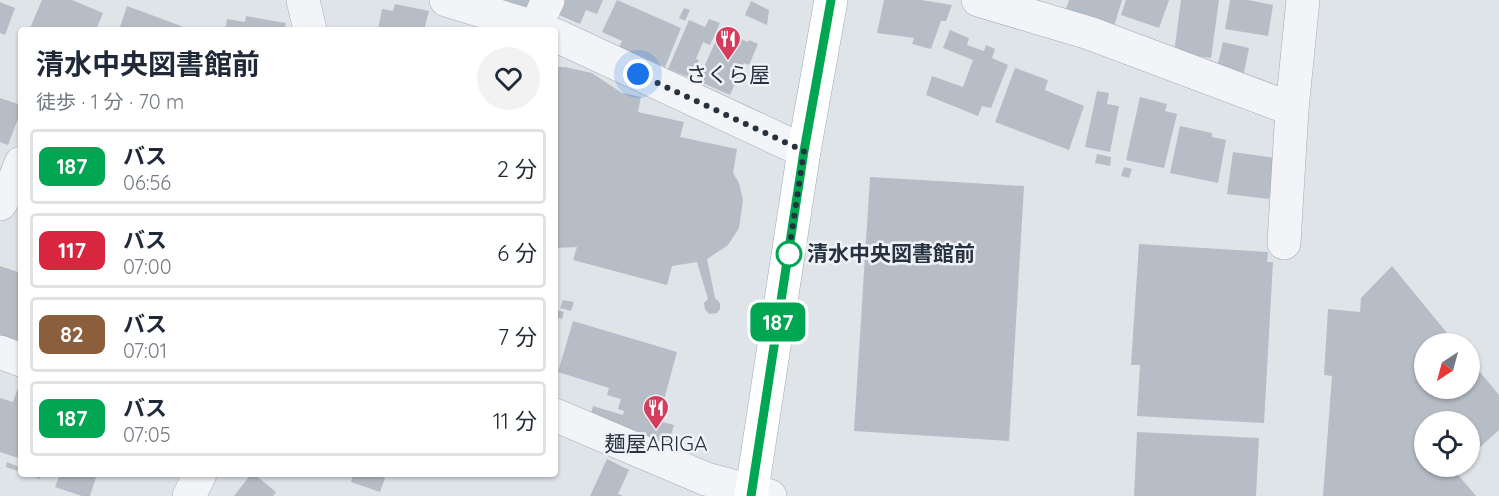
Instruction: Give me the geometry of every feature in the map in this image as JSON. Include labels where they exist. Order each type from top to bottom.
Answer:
[{"type":"main road","points":[[758,494],[804,151],[831,0]]},
{"type":"street","points":[[303,0],[309,27]]},
{"type":"street","points":[[446,0],[546,23]]},
{"type":"street","points":[[978,0],[1089,33],[1292,110]]},
{"type":"street","points":[[1284,243],[1292,110],[1303,0]]},
{"type":"street","points":[[558,29],[804,151]]},
{"type":"street","points":[[0,204],[13,184],[18,171]]},
{"type":"street","points":[[0,352],[18,359]]},
{"type":"street","points":[[558,416],[706,479],[758,494]]},
{"type":"street","points":[[189,496],[198,477]]},
{"type":"building","points":[[42,0],[72,0],[103,13],[97,27],[30,27]]},
{"type":"building","points":[[500,0],[539,0],[532,14]]},
{"type":"building","points":[[565,0],[603,0],[597,14],[586,10],[580,24],[559,15]]},
{"type":"building","points":[[617,0],[681,28],[665,67],[619,47],[622,41],[602,32]]},
{"type":"building","points":[[884,0],[921,0],[952,5],[946,21],[941,21],[931,49],[912,44],[914,38],[877,33]]},
{"type":"building","points":[[1069,0],[1122,0],[1113,30],[1064,14]]},
{"type":"building","points":[[1126,0],[1169,0],[1159,28],[1121,15]]},
{"type":"building","points":[[1181,0],[1219,0],[1211,58],[1174,53]]},
{"type":"building","points":[[1230,0],[1248,0],[1273,5],[1268,36],[1225,29]]},
{"type":"building","points":[[751,1],[769,10],[767,25],[745,15]]},
{"type":"building","points":[[0,2],[15,8],[5,35],[0,33]]},
{"type":"building","points":[[395,4],[429,11],[425,27],[379,27],[382,9],[393,11]]},
{"type":"building","points":[[127,6],[184,27],[120,27]]},
{"type":"building","points":[[684,8],[690,10],[685,21],[679,18]]},
{"type":"building","points":[[246,16],[286,23],[285,27],[226,27],[227,19],[245,22]]},
{"type":"building","points":[[709,19],[720,23],[710,45],[703,42],[696,59],[699,60],[691,78],[668,69],[689,20],[705,27]]},
{"type":"building","points":[[950,30],[969,38],[967,45],[984,51],[986,45],[995,49],[992,58],[1008,65],[991,108],[982,106],[978,116],[926,95],[932,76],[963,87],[973,60],[943,48]]},
{"type":"building","points":[[720,31],[758,44],[749,65],[744,63],[730,95],[698,81]]},
{"type":"building","points":[[1223,42],[1249,48],[1243,78],[1216,72]]},
{"type":"building","points":[[558,67],[592,73],[622,93],[641,97],[638,112],[684,122],[680,137],[737,149],[733,173],[739,183],[743,200],[739,228],[728,245],[707,259],[715,298],[720,303],[717,313],[709,314],[705,309],[704,303],[708,299],[697,262],[672,266],[667,285],[573,260],[577,247],[558,248]]},
{"type":"building","points":[[1015,68],[1048,80],[1045,90],[1084,106],[1069,150],[995,122]]},
{"type":"building","points":[[1097,91],[1109,93],[1107,104],[1119,106],[1110,152],[1085,147]]},
{"type":"building","points":[[1140,97],[1167,104],[1165,111],[1177,114],[1164,168],[1126,160]]},
{"type":"building","points":[[0,98],[18,104],[18,119],[8,145],[0,142]]},
{"type":"building","points":[[1180,126],[1212,133],[1212,137],[1226,140],[1218,183],[1170,173]]},
{"type":"building","points":[[1233,152],[1276,158],[1269,199],[1227,194]]},
{"type":"building","points":[[1097,154],[1111,157],[1110,166],[1095,163]]},
{"type":"building","points":[[1124,167],[1132,169],[1129,178],[1121,176]]},
{"type":"building","points":[[870,177],[1024,186],[1009,441],[854,431]]},
{"type":"building","points":[[1139,244],[1268,252],[1267,262],[1273,262],[1264,423],[1137,416],[1140,365],[1131,365]]},
{"type":"building","points":[[0,266],[18,272],[18,342],[0,336]]},
{"type":"building","points":[[1392,266],[1447,333],[1414,333],[1414,399],[1480,399],[1480,372],[1499,395],[1499,430],[1480,447],[1480,411],[1414,411],[1414,477],[1460,477],[1476,496],[1323,496],[1332,376],[1324,375],[1328,309],[1360,312],[1361,298]]},
{"type":"building","points":[[563,300],[574,302],[571,311],[560,308]]},
{"type":"building","points":[[558,310],[564,312],[562,319],[558,318]]},
{"type":"building","points":[[573,321],[677,352],[662,407],[654,405],[649,418],[674,425],[667,448],[590,417],[593,406],[623,415],[624,411],[618,409],[621,399],[607,395],[609,388],[558,372]]},
{"type":"building","points":[[18,388],[18,458],[0,452],[0,398],[13,402]]},
{"type":"building","points":[[1137,432],[1259,438],[1256,496],[1134,496]]},
{"type":"building","points":[[607,459],[629,470],[618,494],[623,496],[590,496]]},
{"type":"building","points":[[7,462],[18,467],[18,471],[6,467]]},
{"type":"building","points":[[59,477],[96,477],[90,496],[82,496],[55,487]]},
{"type":"building","points":[[249,477],[258,477],[276,492],[273,496],[234,496]]},
{"type":"building","points":[[352,477],[385,478],[380,492],[351,482]]},
{"type":"bus line","name":"187","points":[[751,496],[804,151],[831,0]]},
{"type":"place","name":"さくら屋","points":[[728,62]]},
{"type":"place","name":"清水中央図書館前","points":[[789,254]]},
{"type":"place","name":"麺屋ARIGA","points":[[656,431]]},
{"type":"route","points":[[638,74],[804,151],[787,264],[789,254]]}]
